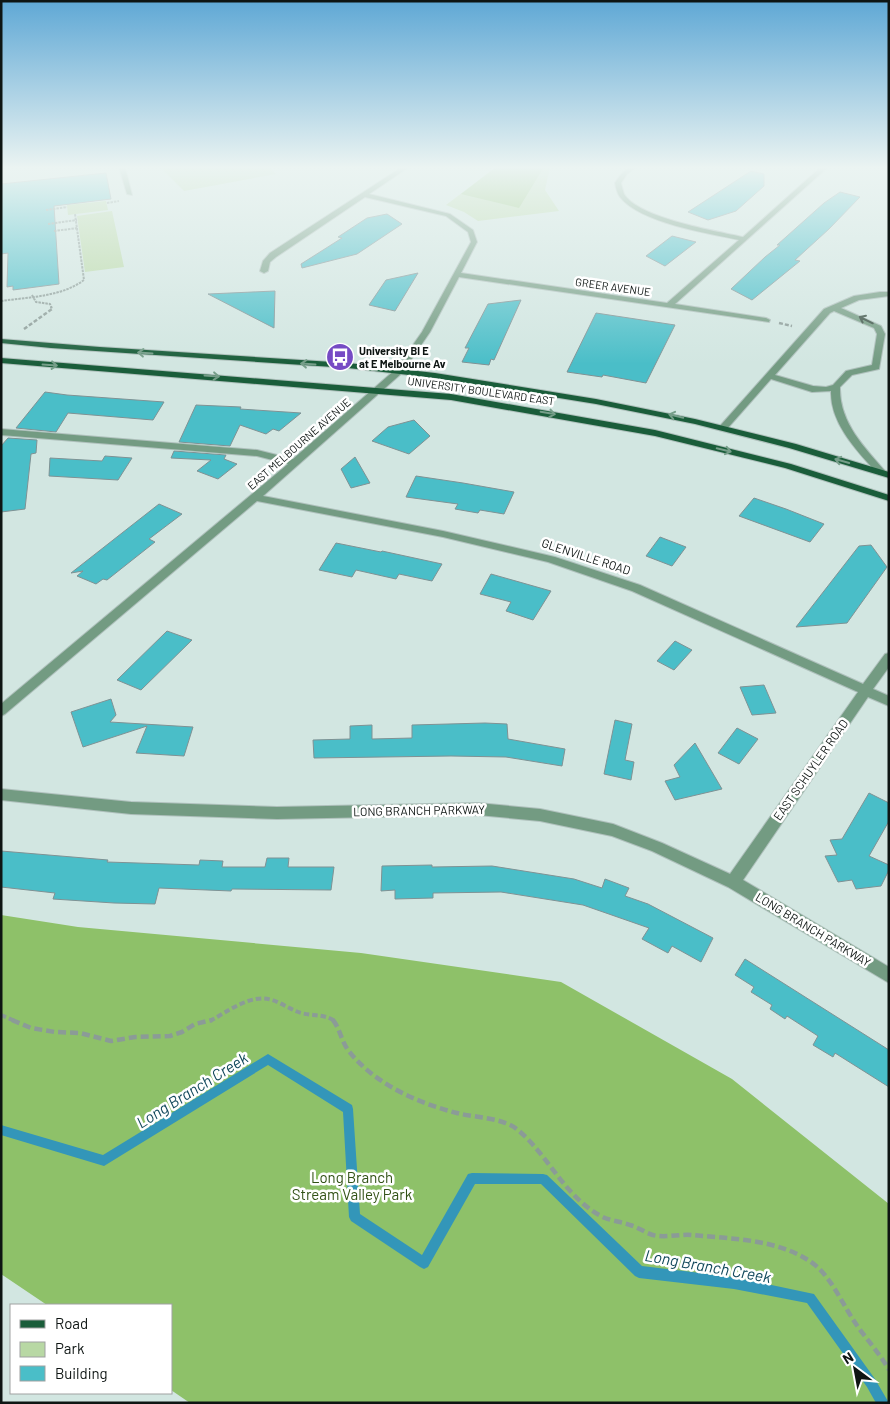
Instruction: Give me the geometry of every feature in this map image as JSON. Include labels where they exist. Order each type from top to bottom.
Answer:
[{"type":"main road","name":"UNIVERSITY BOULEVARD EAST","points":[[1,341],[81,350],[399,370],[562,394],[660,412],[885,474]]},
{"type":"main road","name":"UNIVERSITY BOULEVARD EAST","points":[[1,360],[451,397],[655,433],[788,466],[889,498]]},
{"type":"street","points":[[264,271],[273,255],[307,233]]},
{"type":"street","name":"EAST MELBOURNE AVENUE","points":[[1,711],[255,498],[399,370],[426,332],[458,275],[474,242],[471,233]]},
{"type":"street","points":[[717,233],[743,239]]},
{"type":"street","points":[[669,306],[750,233]]},
{"type":"street","name":"GREER AVENUE","points":[[458,275],[766,320]]},
{"type":"street","points":[[723,428],[827,311],[857,298],[889,294]]},
{"type":"street","points":[[769,376],[812,389],[827,390],[836,387],[850,373],[876,367],[881,334],[877,326],[834,308]]},
{"type":"street","points":[[836,387],[834,398],[853,439],[885,474]]},
{"type":"street","points":[[1,432],[257,453],[295,463]]},
{"type":"street","name":"GLENVILLE ROAD","points":[[255,498],[443,534],[551,559],[636,588],[889,701]]},
{"type":"street","name":"EAST SCHUYLER ROAD","points":[[733,882],[889,657]]},
{"type":"street","name":"LONG BRANCH PARKWAY","points":[[1,794],[131,808],[277,813],[478,809],[540,815],[613,830],[657,847],[733,882],[889,976]]},
{"type":"path","points":[[1,301],[70,289],[84,280],[79,233]]},
{"type":"path","points":[[23,330],[52,309],[50,304],[36,302],[32,295]]},
{"type":"path","points":[[1,1015],[31,1028],[85,1034],[111,1040],[170,1036],[195,1024],[210,1020],[245,1002],[257,1000],[270,999],[298,1012],[324,1015],[334,1020],[339,1029],[341,1039],[356,1060],[368,1072],[397,1090],[410,1097],[456,1113],[503,1122],[517,1129],[533,1144],[576,1200],[605,1218],[658,1236],[684,1234],[765,1243],[800,1256],[816,1266],[830,1283],[855,1323],[883,1359],[889,1370]]},
{"type":"green space","points":[[79,233],[117,233],[124,267],[85,272]]},
{"type":"green space","name":"Long Branch Stream Valley Park","points":[[1,915],[78,927],[361,953],[561,982],[732,1079],[889,1204],[889,1403],[190,1403],[172,1391],[172,1304],[46,1304],[1,1274]]},
{"type":"building","points":[[1,233],[56,233],[59,284],[13,290],[13,286],[7,287],[8,253],[1,254]]},
{"type":"building","points":[[345,233],[389,233],[357,254],[302,268],[301,264],[342,238],[338,237]]},
{"type":"building","points":[[791,233],[825,233],[795,260],[800,261],[752,300],[731,289],[780,245],[777,245]]},
{"type":"building","points":[[672,236],[696,242],[665,266],[646,256]]},
{"type":"building","points":[[418,273],[395,311],[369,305],[386,280]]},
{"type":"building","points":[[275,291],[274,328],[208,294]]},
{"type":"building","points":[[521,300],[494,360],[491,359],[489,365],[462,362],[469,348],[465,348],[488,304]]},
{"type":"building","points":[[596,313],[675,325],[646,383],[603,375],[602,377],[567,372]]},
{"type":"building","points":[[45,392],[164,402],[153,420],[68,413],[56,432],[16,428]]},
{"type":"building","points":[[196,405],[301,413],[279,431],[273,429],[266,434],[240,425],[230,446],[179,442]]},
{"type":"building","points":[[414,420],[430,436],[409,454],[372,441],[388,427]]},
{"type":"building","points":[[8,438],[37,440],[36,453],[31,454],[25,509],[1,512],[1,446]]},
{"type":"building","points":[[174,451],[226,455],[224,459],[237,464],[218,479],[197,471],[211,460],[171,458]]},
{"type":"building","points":[[105,456],[132,458],[118,480],[49,476],[50,458],[102,461]]},
{"type":"building","points":[[355,457],[370,483],[351,488],[341,469]]},
{"type":"building","points":[[416,476],[514,492],[504,514],[480,510],[478,513],[455,509],[458,504],[406,497]]},
{"type":"building","points":[[754,498],[824,524],[810,542],[739,516]]},
{"type":"building","points":[[159,504],[182,514],[149,539],[155,542],[107,580],[103,579],[96,584],[77,576],[83,571],[71,573]]},
{"type":"building","points":[[660,537],[686,547],[672,566],[646,556]]},
{"type":"building","points":[[336,543],[442,564],[432,581],[399,574],[396,579],[356,570],[352,577],[319,570]]},
{"type":"building","points":[[871,545],[887,567],[847,623],[796,627],[859,546]]},
{"type":"building","points":[[491,574],[551,591],[533,620],[506,611],[511,602],[480,594]]},
{"type":"building","points":[[167,631],[192,640],[141,690],[117,680]]},
{"type":"building","points":[[675,641],[692,650],[674,670],[657,661]]},
{"type":"building","points":[[764,685],[776,713],[752,715],[740,687]]},
{"type":"building","points":[[111,699],[116,715],[110,722],[193,727],[184,756],[136,753],[147,726],[83,747],[71,712]]},
{"type":"building","points":[[615,720],[632,724],[625,760],[634,762],[631,780],[604,774]]},
{"type":"building","points":[[507,724],[508,739],[565,749],[562,766],[506,757],[314,758],[313,740],[350,739],[350,726],[372,725],[372,739],[412,738],[412,725]]},
{"type":"building","points":[[737,728],[758,739],[739,764],[718,753]]},
{"type":"building","points":[[695,743],[722,789],[675,800],[665,781],[680,777],[674,765]]},
{"type":"building","points":[[869,793],[889,803],[889,821],[869,856],[889,865],[889,870],[881,886],[856,889],[852,880],[838,882],[825,856],[837,855],[830,840],[842,839]]},
{"type":"building","points":[[1,851],[108,860],[107,862],[199,865],[200,860],[223,861],[222,867],[265,867],[267,858],[289,858],[288,867],[334,867],[331,890],[232,889],[231,891],[159,888],[155,904],[114,903],[53,899],[55,893],[1,887]]},
{"type":"building","points":[[432,865],[432,867],[492,866],[574,879],[602,888],[605,879],[629,888],[625,896],[648,904],[713,938],[701,962],[672,946],[668,953],[642,939],[649,928],[583,905],[501,892],[433,893],[433,898],[395,899],[395,890],[381,891],[382,866]]},
{"type":"building","points":[[745,959],[889,1050],[889,1087],[835,1053],[833,1057],[813,1045],[818,1036],[787,1016],[785,1019],[770,1009],[772,1005],[751,992],[754,987],[735,975]]},
{"type":"waterway","name":"Long Branch Creek","points":[[1,1130],[104,1161],[268,1059],[348,1109],[355,1217],[424,1263],[472,1178],[543,1179],[639,1272],[734,1283],[810,1298],[871,1383],[883,1403]]},
{"type":"place","name":"University Bl E at E Melbourne Av","points":[[340,357]]}]
